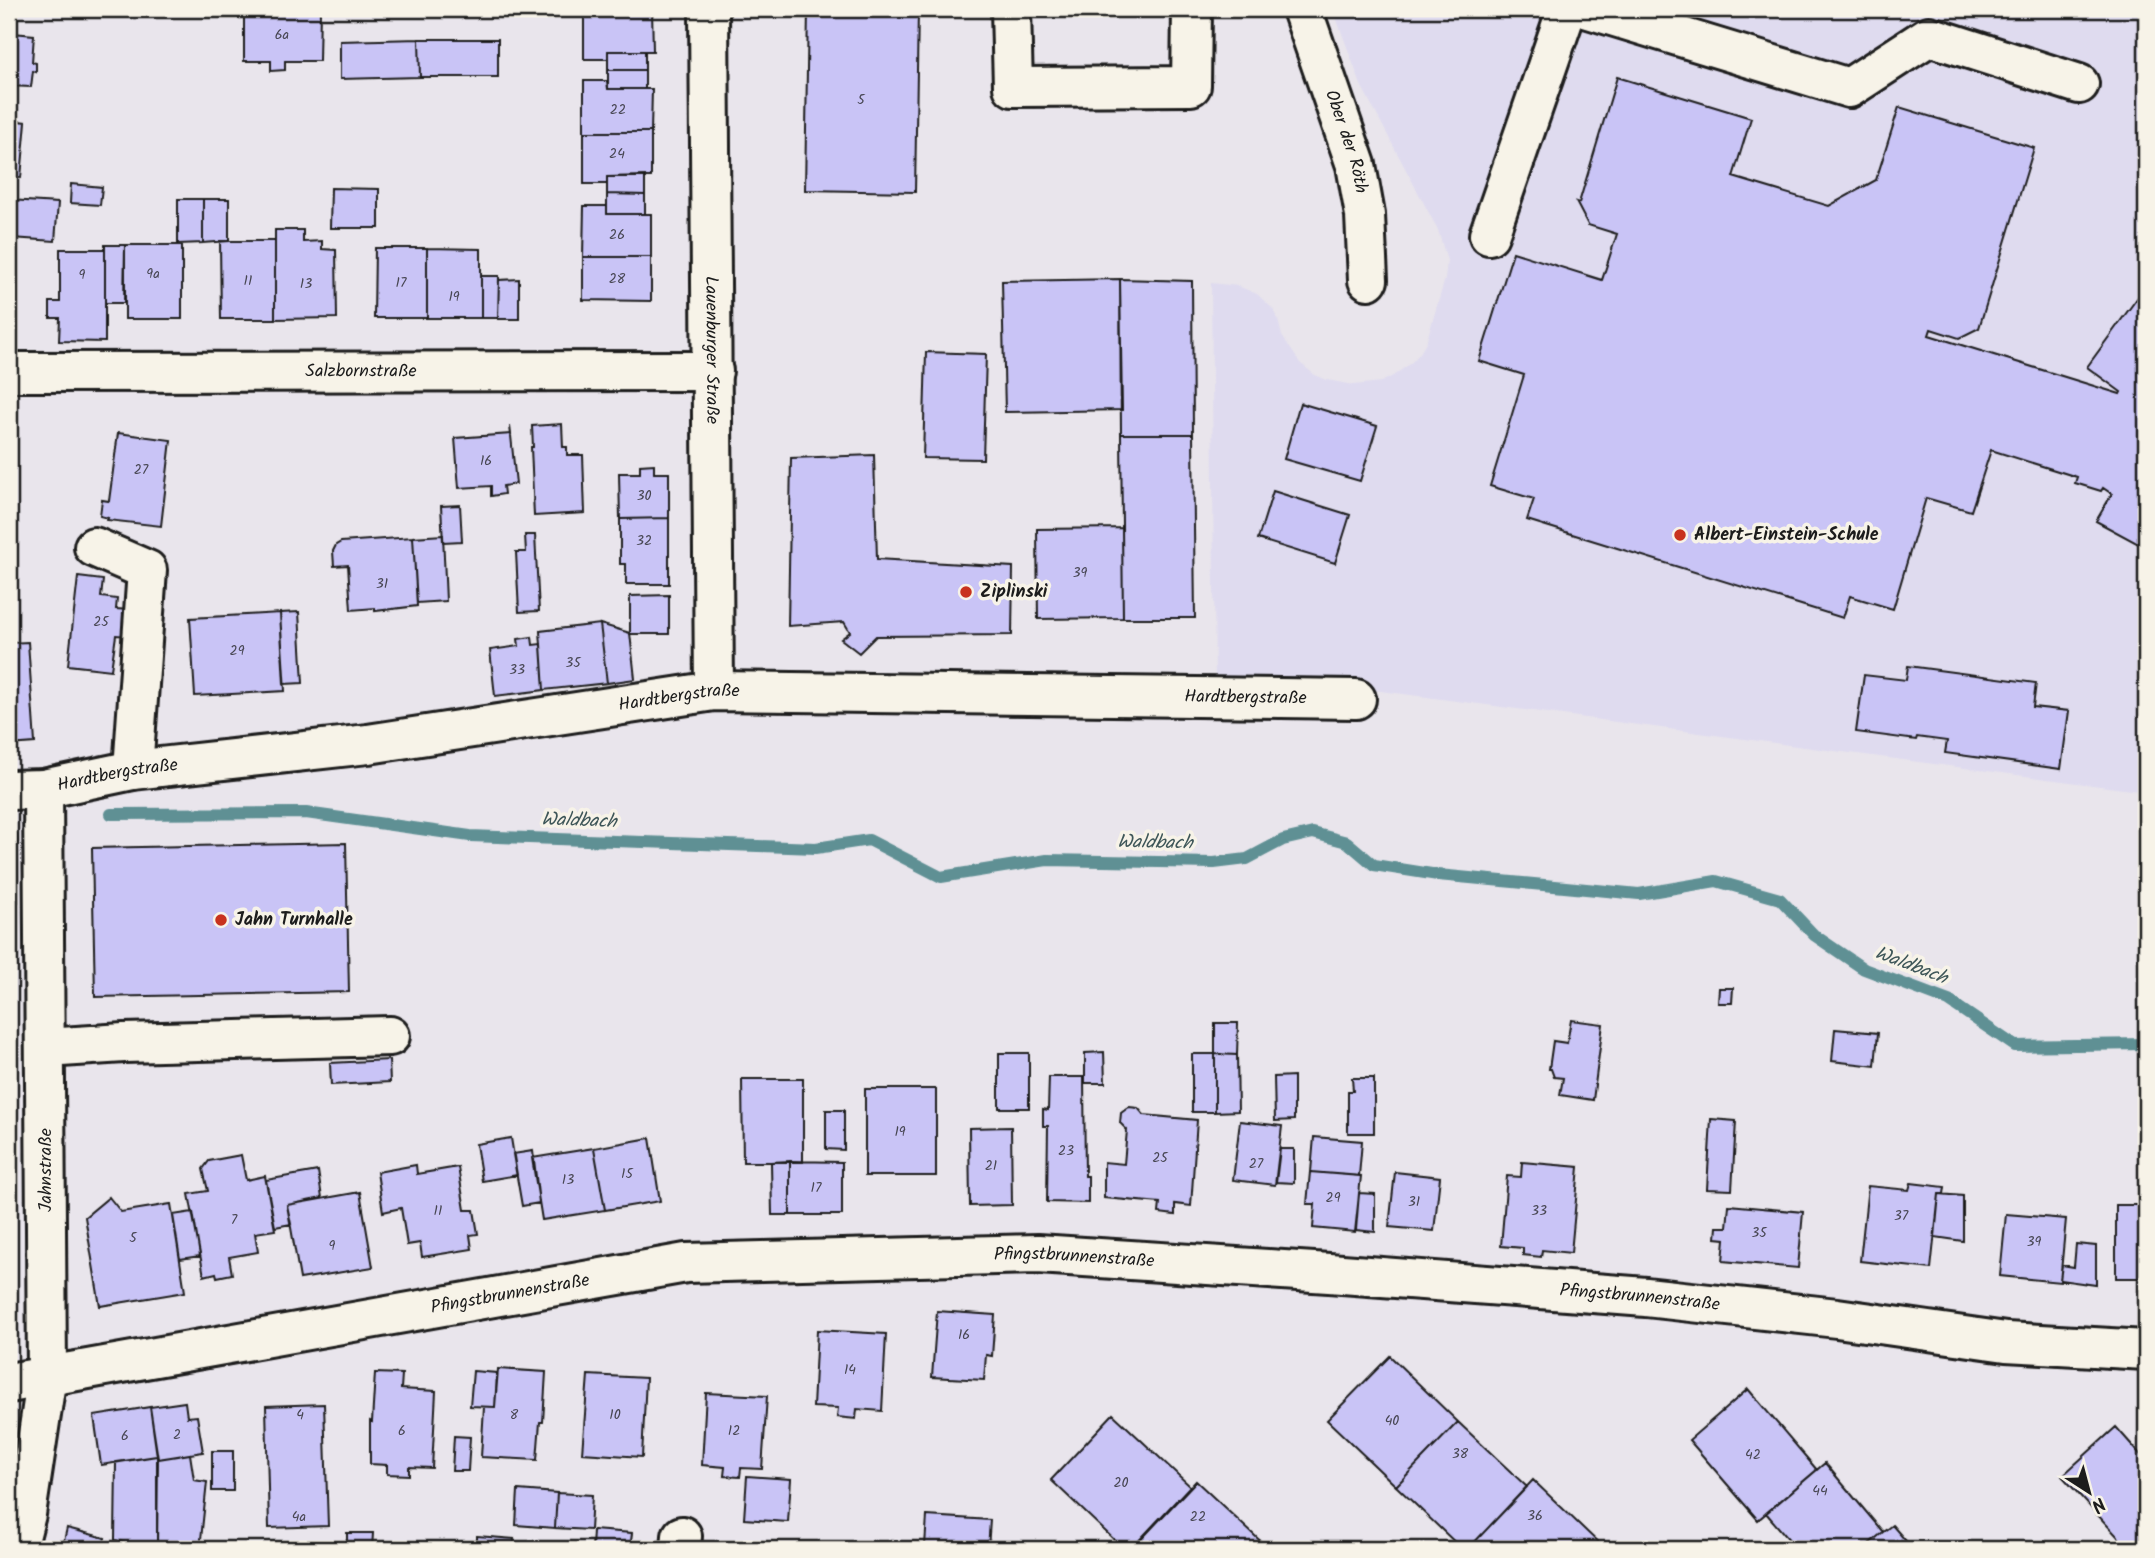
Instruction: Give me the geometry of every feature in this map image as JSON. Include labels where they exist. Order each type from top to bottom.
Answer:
[{"type":"street","name":"Lauenburger Straße","points":[[709,9],[714,691]]},
{"type":"street","points":[[1012,9],[1013,87],[1191,86],[1192,9]]},
{"type":"street","name":"Ober der Röth","points":[[1302,9],[1356,164],[1365,215],[1368,280]]},
{"type":"street","points":[[1489,235],[1567,9]]},
{"type":"street","points":[[1589,9],[1849,88],[1928,36],[2079,84]]},
{"type":"street","name":"Salzbornstraße","points":[[9,372],[713,371]]},
{"type":"street","points":[[94,547],[148,570],[133,770]]},
{"type":"street","name":"Hardtbergstraße","points":[[26,789],[133,770],[368,744],[714,691],[1356,699]]},
{"type":"street","name":"Jahnstraße","points":[[17,1549],[26,1514],[47,1375],[45,1048],[26,789]]},
{"type":"street","points":[[45,1048],[390,1036]]},
{"type":"street","name":"Pfingstbrunnenstraße","points":[[9,1383],[686,1264],[1038,1254],[1632,1296],[1836,1318],[2006,1342],[2146,1350]]},
{"type":"shaded area","name":"Albert-Einstein-Schule","points":[[1333,9],[2146,9],[2146,792],[1358,688],[1215,684],[1211,283],[1238,286],[1257,294],[1273,309],[1282,336],[1300,363],[1315,375],[1327,380],[1354,385],[1381,382],[1411,363],[1420,353],[1426,343],[1445,279],[1447,261],[1438,230],[1361,85]]},
{"type":"building","points":[[244,9],[320,9],[319,61],[285,61],[285,70],[271,71],[271,61],[244,61]]},
{"type":"building","points":[[584,9],[652,9],[653,51],[608,51],[608,59],[584,59]]},
{"type":"building","points":[[808,9],[918,9],[915,192],[805,190]]},
{"type":"building","points":[[13,33],[34,35],[32,62],[36,63],[36,72],[33,71],[31,87],[9,86]]},
{"type":"building","points":[[419,39],[420,77],[340,79],[340,41]]},
{"type":"building","points":[[419,39],[498,39],[498,77],[420,77]]},
{"type":"building","points":[[9,41],[13,42],[10,81],[9,81]]},
{"type":"building","points":[[608,51],[645,51],[645,70],[608,70]]},
{"type":"building","points":[[608,70],[645,70],[645,89],[608,89]]},
{"type":"building","points":[[1617,77],[1751,118],[1733,177],[1829,206],[1876,180],[1899,107],[2034,148],[1979,328],[1959,338],[1931,329],[1929,335],[2120,394],[2121,392],[2087,367],[2146,286],[2144,547],[2096,521],[2112,494],[2103,488],[2101,491],[2075,483],[2077,477],[1991,450],[1971,511],[1926,498],[1893,609],[1850,596],[1843,618],[1527,520],[1534,499],[1490,486],[1524,375],[1479,361],[1513,252],[1602,280],[1617,234],[1588,225],[1576,202],[1579,203]]},
{"type":"building","points":[[584,81],[607,81],[608,89],[652,89],[651,132],[584,132]]},
{"type":"building","points":[[9,120],[26,122],[21,178],[9,177]]},
{"type":"building","points":[[584,132],[651,132],[651,177],[607,177],[607,184],[584,184]]},
{"type":"building","points":[[645,176],[645,195],[607,194],[607,177]]},
{"type":"building","points":[[71,184],[102,187],[100,205],[70,203]]},
{"type":"building","points":[[331,188],[379,189],[379,228],[330,228]]},
{"type":"building","points":[[607,194],[645,195],[645,214],[607,214]]},
{"type":"building","points":[[178,199],[203,199],[203,243],[178,244]]},
{"type":"building","points":[[203,199],[229,199],[229,241],[203,243]]},
{"type":"building","points":[[9,200],[58,203],[55,241],[12,238],[14,215],[9,215]]},
{"type":"building","points":[[584,206],[607,206],[607,214],[651,214],[651,257],[583,257]]},
{"type":"building","points":[[275,230],[303,230],[303,242],[322,241],[322,249],[336,250],[337,318],[275,319]]},
{"type":"building","points":[[220,241],[275,241],[275,319],[221,319]]},
{"type":"building","points":[[105,245],[125,245],[124,303],[105,303]]},
{"type":"building","points":[[125,245],[182,245],[182,319],[125,319]]},
{"type":"building","points":[[375,248],[427,248],[427,318],[374,318]]},
{"type":"building","points":[[427,248],[481,249],[481,318],[427,318]]},
{"type":"building","points":[[60,249],[105,249],[105,342],[59,341],[60,318],[50,318],[50,302],[60,302]]},
{"type":"building","points":[[583,257],[651,257],[651,301],[583,300]]},
{"type":"building","points":[[481,276],[499,276],[498,318],[481,318]]},
{"type":"building","points":[[519,279],[519,319],[498,319],[499,280]]},
{"type":"building","points":[[1120,279],[1122,410],[1005,412],[1002,281]]},
{"type":"building","points":[[1120,279],[1192,281],[1193,434],[1121,434]]},
{"type":"building","points":[[926,352],[986,354],[983,459],[923,458]]},
{"type":"building","points":[[1300,403],[1377,426],[1360,481],[1284,459]]},
{"type":"building","points":[[562,424],[563,447],[567,447],[567,455],[583,455],[585,513],[534,516],[532,426]]},
{"type":"building","points":[[118,433],[171,440],[161,526],[107,520],[108,518],[100,516],[102,500],[109,501]]},
{"type":"building","points":[[511,434],[516,484],[503,486],[504,494],[491,496],[491,486],[459,488],[455,438]]},
{"type":"building","points":[[1121,434],[1193,434],[1195,618],[1123,618]]},
{"type":"building","points":[[874,455],[877,559],[1013,567],[1012,635],[876,636],[859,653],[841,639],[850,632],[844,622],[788,626],[791,458]]},
{"type":"building","points":[[654,464],[654,473],[669,473],[669,518],[620,519],[619,473],[640,473],[640,465]]},
{"type":"building","points":[[1273,491],[1350,515],[1335,563],[1258,539]]},
{"type":"building","points":[[460,505],[462,541],[443,542],[441,506]]},
{"type":"building","points":[[669,518],[669,584],[626,584],[626,564],[620,564],[620,519]]},
{"type":"building","points":[[1122,528],[1123,618],[1038,619],[1037,529]]},
{"type":"building","points":[[443,535],[446,601],[417,603],[413,537]]},
{"type":"building","points":[[525,535],[535,535],[539,611],[519,612],[516,552],[526,552]]},
{"type":"building","points":[[413,537],[417,606],[375,611],[375,608],[351,610],[348,565],[334,566],[333,551],[336,545],[341,542]]},
{"type":"building","points":[[78,577],[103,580],[101,597],[117,599],[116,609],[130,610],[128,636],[116,635],[111,670],[68,665]]},
{"type":"building","points":[[669,595],[669,634],[630,634],[630,596]]},
{"type":"building","points":[[299,612],[303,683],[284,684],[280,613]]},
{"type":"building","points":[[280,613],[285,691],[195,696],[190,618]]},
{"type":"building","points":[[600,624],[607,683],[544,690],[540,631]]},
{"type":"building","points":[[600,624],[630,633],[635,679],[607,683]]},
{"type":"building","points":[[532,637],[533,645],[541,644],[544,690],[495,696],[490,650],[519,646],[518,639]]},
{"type":"building","points":[[28,642],[35,743],[9,745],[9,643]]},
{"type":"building","points":[[1908,666],[2036,683],[2033,707],[2069,711],[2061,769],[1945,753],[1947,741],[1856,732],[1864,675],[1906,680]]},
{"type":"building","points":[[9,834],[17,834],[18,902],[9,902]]},
{"type":"building","name":"Jahn Turnhalle","points":[[346,843],[349,992],[95,997],[92,848]]},
{"type":"building","points":[[1719,988],[1733,988],[1732,1003],[1718,1003]]},
{"type":"building","points":[[1571,1020],[1603,1024],[1593,1100],[1560,1095],[1563,1078],[1554,1077],[1549,1069],[1553,1041],[1567,1043]]},
{"type":"building","points":[[1215,1023],[1238,1023],[1237,1055],[1215,1054]]},
{"type":"building","points":[[1835,1029],[1878,1033],[1875,1066],[1832,1061]]},
{"type":"building","points":[[1104,1052],[1105,1083],[1085,1083],[1085,1053]]},
{"type":"building","points":[[999,1053],[1029,1053],[1029,1108],[999,1108]]},
{"type":"building","points":[[1192,1054],[1215,1054],[1215,1112],[1192,1112]]},
{"type":"building","points":[[1215,1054],[1237,1055],[1238,1111],[1215,1112]]},
{"type":"building","points":[[389,1060],[390,1082],[331,1085],[330,1063]]},
{"type":"building","points":[[1294,1076],[1294,1120],[1275,1121],[1274,1077]]},
{"type":"building","points":[[1049,1077],[1084,1077],[1085,1176],[1088,1176],[1088,1203],[1047,1202],[1048,1126],[1043,1126],[1043,1109],[1048,1110]]},
{"type":"building","points":[[1352,1078],[1374,1078],[1374,1133],[1348,1133],[1348,1091],[1353,1091]]},
{"type":"building","points":[[742,1079],[803,1079],[803,1162],[743,1162]]},
{"type":"building","points":[[865,1089],[936,1089],[936,1176],[865,1176]]},
{"type":"building","points":[[1129,1107],[1138,1108],[1144,1115],[1197,1120],[1191,1206],[1175,1204],[1175,1215],[1159,1213],[1160,1203],[1104,1198],[1104,1162],[1124,1164],[1127,1130],[1120,1123],[1121,1113]]},
{"type":"building","points":[[826,1110],[844,1110],[844,1150],[826,1149]]},
{"type":"building","points":[[1711,1119],[1736,1121],[1732,1190],[1707,1189]]},
{"type":"building","points":[[1240,1121],[1282,1126],[1275,1185],[1233,1180]]},
{"type":"building","points":[[1011,1127],[1012,1205],[970,1206],[969,1128]]},
{"type":"building","points":[[1314,1137],[1362,1141],[1359,1176],[1311,1172]]},
{"type":"building","points":[[511,1138],[517,1175],[482,1181],[476,1144]]},
{"type":"building","points":[[650,1138],[660,1201],[605,1210],[594,1148]]},
{"type":"building","points":[[594,1148],[605,1210],[542,1220],[532,1158]]},
{"type":"building","points":[[1280,1149],[1294,1149],[1294,1183],[1276,1182]]},
{"type":"building","points":[[533,1151],[539,1203],[522,1206],[513,1154]]},
{"type":"building","points":[[241,1155],[246,1180],[265,1176],[275,1230],[255,1233],[258,1252],[229,1257],[232,1274],[217,1277],[216,1273],[204,1276],[189,1194],[208,1191],[203,1169],[209,1161]]},
{"type":"building","points":[[790,1161],[842,1162],[842,1215],[790,1215]]},
{"type":"building","points":[[790,1161],[790,1215],[772,1215],[771,1162]]},
{"type":"building","points":[[1522,1162],[1579,1167],[1571,1253],[1542,1250],[1541,1257],[1523,1255],[1523,1248],[1501,1246],[1507,1176],[1521,1177]]},
{"type":"building","points":[[416,1165],[417,1174],[458,1167],[465,1210],[474,1210],[478,1234],[470,1235],[472,1249],[422,1257],[420,1243],[407,1245],[401,1208],[383,1212],[377,1172]]},
{"type":"building","points":[[318,1171],[322,1198],[287,1205],[291,1224],[275,1227],[266,1180]]},
{"type":"building","points":[[1310,1172],[1361,1176],[1355,1232],[1313,1228],[1315,1204],[1307,1204]]},
{"type":"building","points":[[1395,1172],[1440,1177],[1434,1231],[1389,1227]]},
{"type":"building","points":[[1911,1183],[1945,1187],[1944,1194],[1939,1194],[1931,1269],[1860,1261],[1868,1186],[1909,1190]]},
{"type":"building","points":[[360,1192],[373,1267],[300,1279],[287,1205]]},
{"type":"building","points":[[1359,1193],[1375,1194],[1375,1232],[1356,1230]]},
{"type":"building","points":[[1939,1194],[1963,1196],[1963,1241],[1935,1237]]},
{"type":"building","points":[[109,1197],[121,1212],[171,1204],[185,1292],[100,1306],[85,1217]]},
{"type":"building","points":[[1729,1205],[1803,1212],[1798,1268],[1723,1261],[1725,1239],[1716,1238],[1717,1227],[1727,1227]]},
{"type":"building","points":[[2116,1205],[2146,1205],[2146,1278],[2116,1278]]},
{"type":"building","points":[[193,1212],[200,1256],[180,1259],[173,1215]]},
{"type":"building","points":[[2006,1214],[2066,1219],[2060,1282],[2000,1276]]},
{"type":"building","points":[[2076,1244],[2096,1246],[2096,1285],[2060,1280],[2062,1265],[2074,1267]]},
{"type":"building","points":[[937,1311],[995,1315],[992,1356],[986,1355],[984,1380],[932,1377]]},
{"type":"building","points":[[817,1330],[886,1334],[882,1411],[857,1409],[856,1419],[837,1417],[838,1408],[813,1407]]},
{"type":"building","points":[[1390,1356],[1458,1422],[1396,1486],[1327,1420]]},
{"type":"building","points":[[498,1369],[546,1372],[543,1422],[540,1422],[537,1460],[481,1457],[484,1407],[495,1407]]},
{"type":"building","points":[[473,1371],[497,1373],[495,1407],[470,1406]]},
{"type":"building","points":[[375,1373],[402,1374],[401,1389],[436,1391],[432,1468],[409,1467],[409,1475],[387,1474],[387,1465],[370,1464],[370,1421],[372,1422]]},
{"type":"building","points":[[588,1375],[646,1378],[642,1457],[582,1453]]},
{"type":"building","points":[[1748,1389],[1817,1470],[1758,1520],[1689,1440]]},
{"type":"building","points":[[706,1393],[767,1396],[762,1469],[741,1468],[740,1477],[724,1476],[725,1467],[702,1465]]},
{"type":"building","points":[[185,1402],[187,1417],[197,1416],[203,1452],[158,1459],[150,1407]]},
{"type":"building","points":[[324,1404],[328,1526],[269,1528],[266,1406]]},
{"type":"building","points":[[150,1407],[157,1456],[101,1465],[94,1416]]},
{"type":"building","points":[[1113,1414],[1190,1486],[1131,1549],[1124,1549],[1051,1480]]},
{"type":"building","points":[[1458,1422],[1527,1487],[1468,1549],[1462,1549],[1396,1486]]},
{"type":"building","points":[[2116,1427],[2146,1461],[2146,1549],[2129,1549],[2062,1476]]},
{"type":"building","points":[[454,1436],[470,1437],[468,1471],[452,1471]]},
{"type":"building","points":[[212,1451],[233,1451],[233,1491],[212,1491]]},
{"type":"building","points":[[190,1454],[194,1480],[207,1482],[200,1549],[157,1549],[158,1459]]},
{"type":"building","points":[[157,1456],[157,1549],[115,1540],[116,1462]]},
{"type":"building","points":[[1825,1463],[1883,1532],[1863,1549],[1797,1549],[1766,1513]]},
{"type":"building","points":[[747,1476],[791,1479],[788,1522],[744,1519]]},
{"type":"building","points":[[1533,1480],[1605,1549],[1475,1549],[1471,1546]]},
{"type":"building","points":[[1196,1481],[1269,1549],[1134,1547]]},
{"type":"building","points":[[518,1490],[557,1493],[555,1528],[516,1525]]},
{"type":"building","points":[[557,1493],[592,1495],[590,1530],[555,1528]]},
{"type":"building","points":[[927,1516],[990,1520],[988,1549],[916,1549],[916,1545],[925,1546]]},
{"type":"building","points":[[1892,1525],[1913,1549],[1863,1549],[1883,1532]]},
{"type":"building","points":[[67,1528],[105,1538],[102,1549],[62,1549]]},
{"type":"building","points":[[593,1530],[632,1533],[630,1549],[592,1549]]},
{"type":"building","points":[[347,1533],[373,1533],[372,1549],[347,1549]]},
{"type":"building","points":[[477,1536],[514,1539],[513,1549],[477,1549]]},
{"type":"waterway","name":"Waldbach","points":[[111,814],[306,813],[470,836],[816,848],[869,840],[941,877],[1047,860],[1214,863],[1247,859],[1283,840],[1313,833],[1347,842],[1374,865],[1438,875],[1639,894],[1716,881],[1780,899],[1814,935],[1864,969],[1949,1001],[2015,1046],[2146,1044]]},
{"type":"place","name":"Albert-Einstein-Schule","points":[[1680,535]]},
{"type":"place","name":"Ziplinski","points":[[966,592]]},
{"type":"place","name":"Jahn Turnhalle","points":[[221,920]]}]
